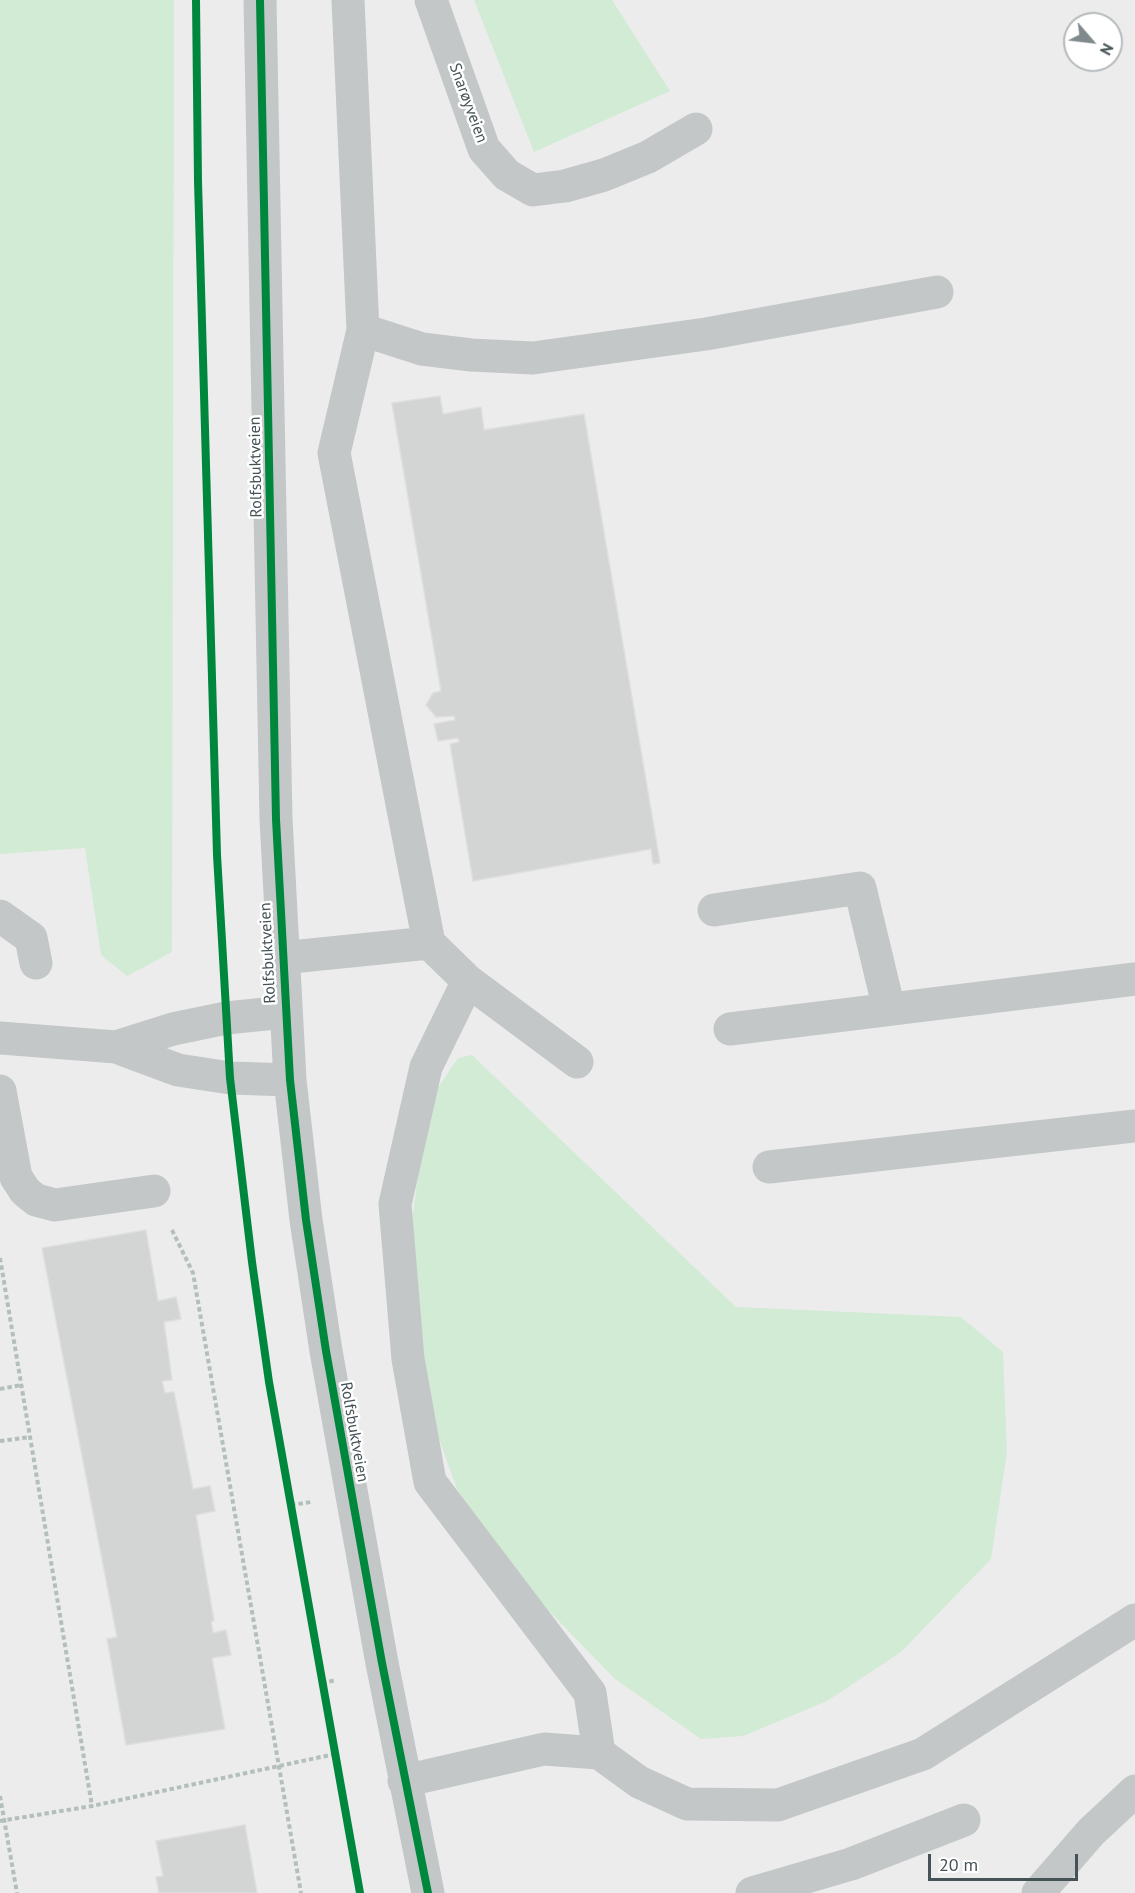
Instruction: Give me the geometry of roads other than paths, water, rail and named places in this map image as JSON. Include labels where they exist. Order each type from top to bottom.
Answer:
[{"type":"street","name":"Rolfsbuktveien","points":[[260,0],[276,819],[281,958],[290,1080],[306,1220],[325,1340],[404,1781],[428,1893]]},
{"type":"street","points":[[348,0],[363,330],[334,453],[429,943],[468,981],[577,1062]]},
{"type":"street","name":"Snarøyveien","points":[[431,0],[484,149],[507,175],[533,189],[565,186],[604,175],[648,157],[696,129]]},
{"type":"street","points":[[363,330],[422,350],[471,356],[533,358],[706,334],[937,292]]},
{"type":"street","points":[[714,910],[860,888],[889,1010]]},
{"type":"street","points":[[0,916],[31,938],[36,963]]},
{"type":"street","points":[[281,958],[429,943]]},
{"type":"street","points":[[730,1029],[1135,980]]},
{"type":"street","points":[[468,981],[426,1067],[395,1204],[408,1359],[430,1482],[590,1693],[599,1753]]},
{"type":"street","points":[[116,1047],[173,1029],[226,1018],[285,1012]]},
{"type":"street","points":[[0,1038],[116,1047],[178,1070],[230,1078],[290,1080]]},
{"type":"street","points":[[0,1091],[16,1177],[25,1191],[36,1200],[56,1205],[154,1191]]},
{"type":"street","points":[[769,1167],[1135,1126]]},
{"type":"street","points":[[404,1781],[544,1749],[599,1753],[639,1782],[687,1804],[778,1805],[923,1754],[1135,1620]]},
{"type":"street","points":[[1038,1893],[1090,1832],[1135,1791]]},
{"type":"street","points":[[752,1893],[851,1864],[964,1820]]}]
